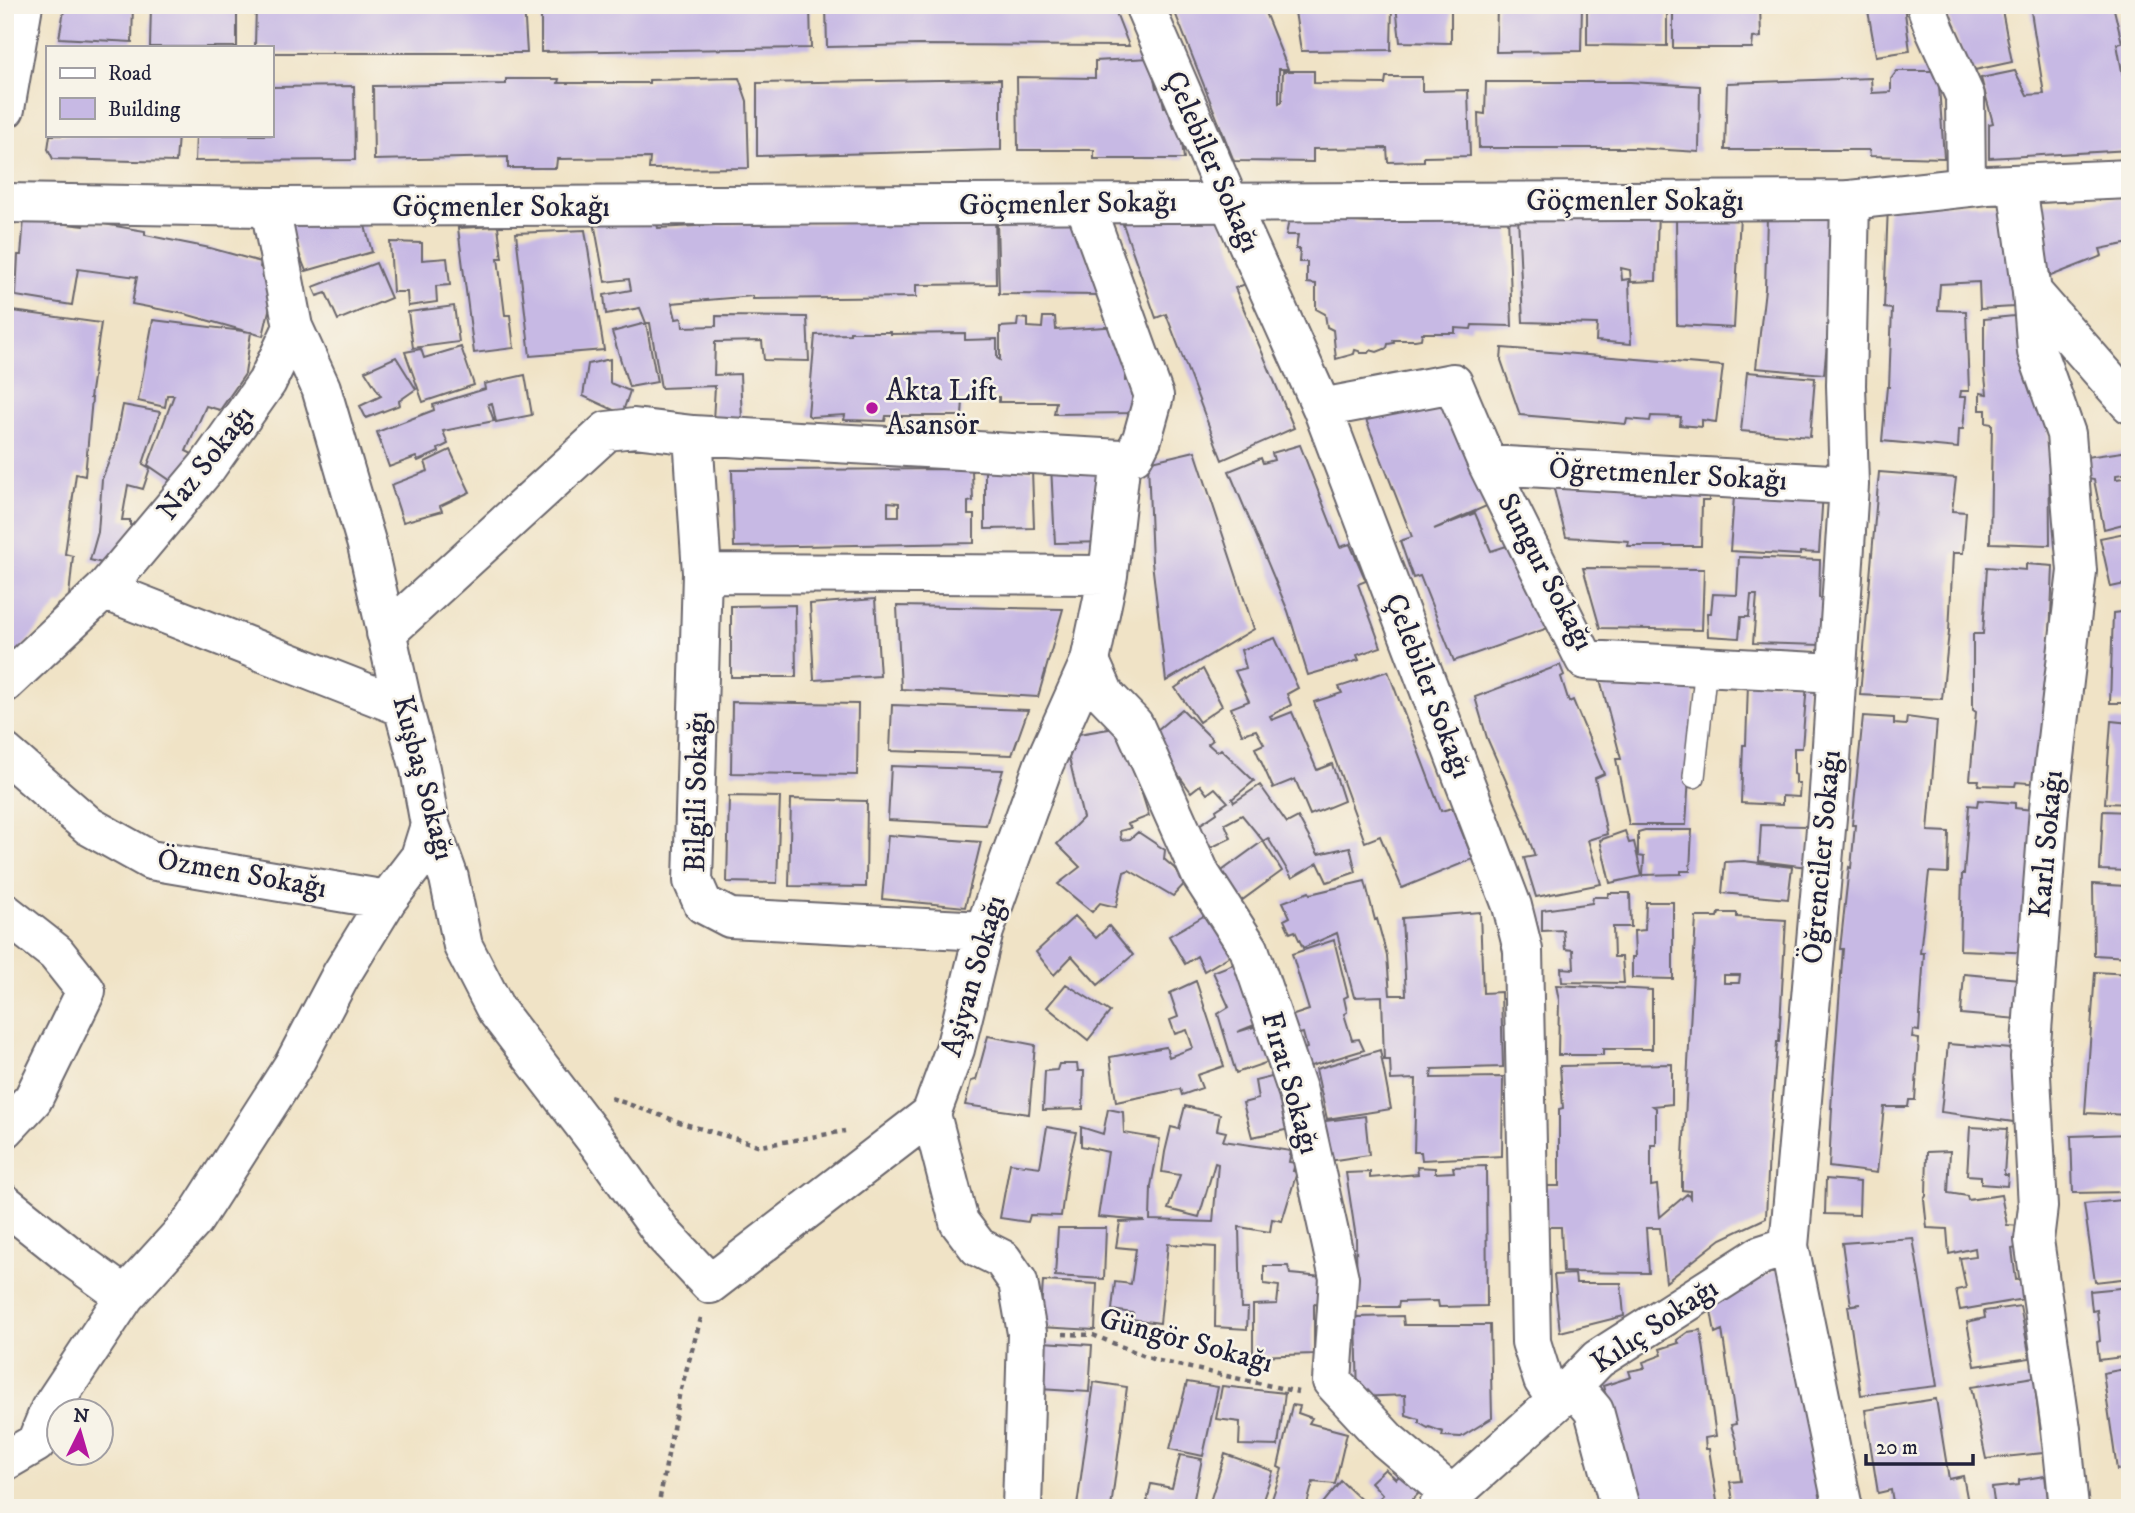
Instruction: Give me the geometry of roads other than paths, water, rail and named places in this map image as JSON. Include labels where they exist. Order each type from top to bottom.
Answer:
[{"type":"street","points":[[5,110],[23,5]]},
{"type":"street","name":"Çelebiler Sokağı","points":[[1144,5],[1322,408],[1512,906],[1523,950],[1531,1342],[1543,1380],[1594,1411],[1620,1508]]},
{"type":"street","points":[[1926,5],[1934,30],[1965,96],[1966,187]]},
{"type":"street","name":"Göçmenler Sokağı","points":[[5,203],[270,207],[1850,200],[1966,187],[2130,179]]},
{"type":"street","name":"Karlı Sokağı","points":[[2017,184],[2032,292],[2037,352],[2066,435],[2077,570],[2049,808],[2030,1057],[2038,1207],[2034,1240],[2061,1429],[2069,1508]]},
{"type":"street","name":"Öğrenciler Sokağı","points":[[1843,1508],[1789,1246],[1828,806],[1849,485],[1846,385],[1850,200]]},
{"type":"street","points":[[386,633],[607,431],[634,428],[693,435],[1121,459],[1134,455],[1142,439],[1154,396],[1085,205]]},
{"type":"street","name":"Kuşbaş Sokağı","points":[[270,207],[293,327],[321,388],[367,545],[403,708],[420,769],[430,825],[449,878],[463,946],[496,1010],[601,1147],[663,1234],[710,1284],[932,1114]]},
{"type":"street","points":[[2032,292],[2130,404]]},
{"type":"street","name":"Naz Sokağı","points":[[5,683],[104,590],[215,456],[267,382],[293,327]]},
{"type":"street","name":"Sungur Sokağı","points":[[1322,408],[1453,383],[1488,465],[1585,660],[1836,673]]},
{"type":"street","name":"Bilgili Sokağı","points":[[693,435],[702,573],[694,881],[703,904],[730,918],[984,931]]},
{"type":"street","name":"Aşiyan Sokağı","points":[[932,1114],[955,1049],[984,931],[1044,764],[1090,661],[1108,575],[1121,459]]},
{"type":"street","name":"Öğretmenler Sokağı","points":[[1488,465],[1849,485]]},
{"type":"street","points":[[702,573],[1108,575]]},
{"type":"street","points":[[104,590],[403,708]]},
{"type":"street","name":"Fırat Sokağı","points":[[1090,661],[1105,695],[1134,725],[1201,875],[1249,949],[1298,1092],[1339,1278],[1332,1381],[1445,1501]]},
{"type":"street","name":"Özmen Sokağı","points":[[5,753],[89,826],[150,860],[387,900]]},
{"type":"street","points":[[5,1461],[36,1443],[50,1409],[125,1296],[194,1220],[294,1064],[341,975],[387,900],[419,857],[430,825]]},
{"type":"street","points":[[5,912],[56,953],[86,990],[33,1099],[5,1129]]},
{"type":"street","points":[[932,1114],[959,1222],[978,1247],[1003,1259],[1018,1282],[1027,1333],[1021,1508]]},
{"type":"street","points":[[5,1205],[125,1296]]},
{"type":"street","name":"Kılıç Sokağı","points":[[1445,1501],[1565,1393],[1598,1359],[1761,1255],[1789,1246]]},
{"type":"lane","points":[[1694,777],[1706,666]]},
{"type":"place","name":"Akta Lift Asansör","points":[[872,408]]}]
